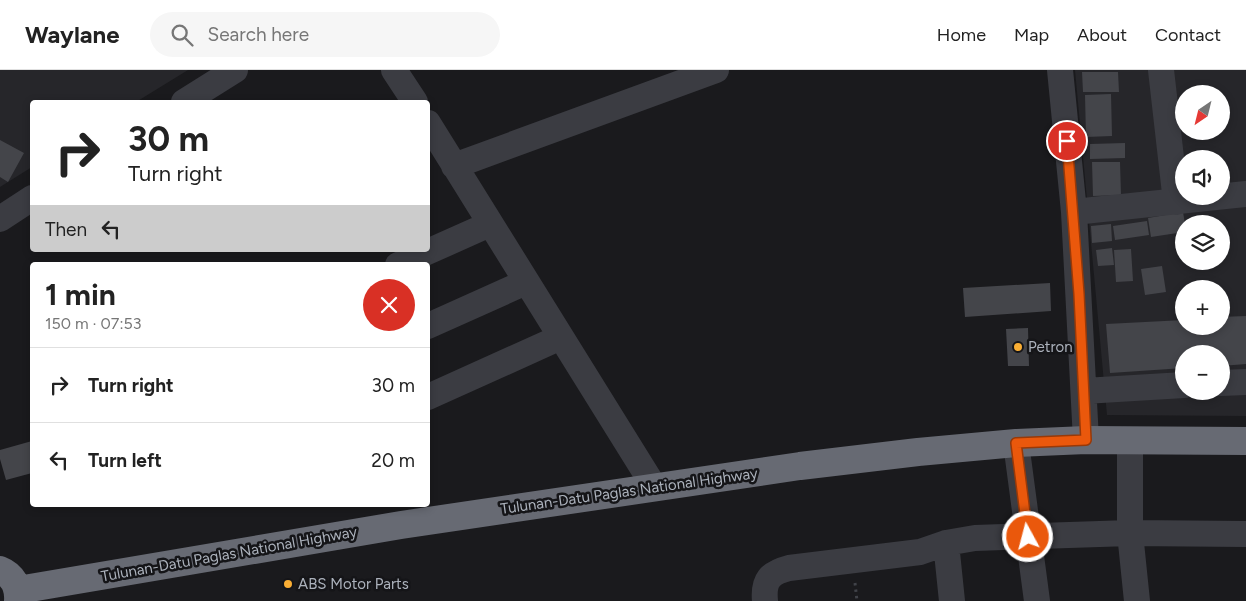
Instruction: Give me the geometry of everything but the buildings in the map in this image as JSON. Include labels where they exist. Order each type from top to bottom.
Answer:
[{"type":"highway","name":"Tulunan-Datu Paglas National Highway","points":[[18,596],[401,525],[800,466],[1016,443],[1086,440],[1246,441]]},
{"type":"highway","points":[[0,570],[10,577],[18,596]]},
{"type":"street","points":[[187,100],[236,70]]},
{"type":"street","points":[[394,70],[414,100]]},
{"type":"street","points":[[454,166],[716,70]]},
{"type":"street","points":[[1060,70],[1074,212],[1086,440]]},
{"type":"street","points":[[1161,70],[1175,193]]},
{"type":"street","points":[[430,126],[655,488]]},
{"type":"street","points":[[1230,196],[1246,194]]},
{"type":"street","points":[[0,219],[30,199]]},
{"type":"street","points":[[1074,212],[1175,202]]},
{"type":"street","points":[[430,251],[490,224]]},
{"type":"street","points":[[405,262],[427,252]]},
{"type":"street","points":[[430,325],[526,282]]},
{"type":"street","points":[[430,396],[561,337]]},
{"type":"street","points":[[1230,383],[1246,382]]},
{"type":"street","points":[[1084,391],[1175,386]]},
{"type":"street","points":[[1130,440],[1130,533],[1137,601]]},
{"type":"street","points":[[1016,443],[1036,601]]},
{"type":"street","points":[[765,601],[765,586],[769,577],[776,571],[920,552],[946,543],[991,537],[1130,533],[1246,534]]},
{"type":"street","points":[[946,543],[952,601]]},
{"type":"shaded area","points":[[0,70],[188,70],[139,100],[30,100],[30,168],[0,187]]},
{"type":"shaded area","points":[[1075,70],[1246,70],[1246,416],[1107,415]]},
{"type":"place","name":"Petron","points":[[1018,347]]},
{"type":"place","name":"ABS Motor Parts","points":[[288,584]]},
{"type":"route","points":[[1028,537],[1016,443],[1086,440],[1074,212],[1067,141]]}]
